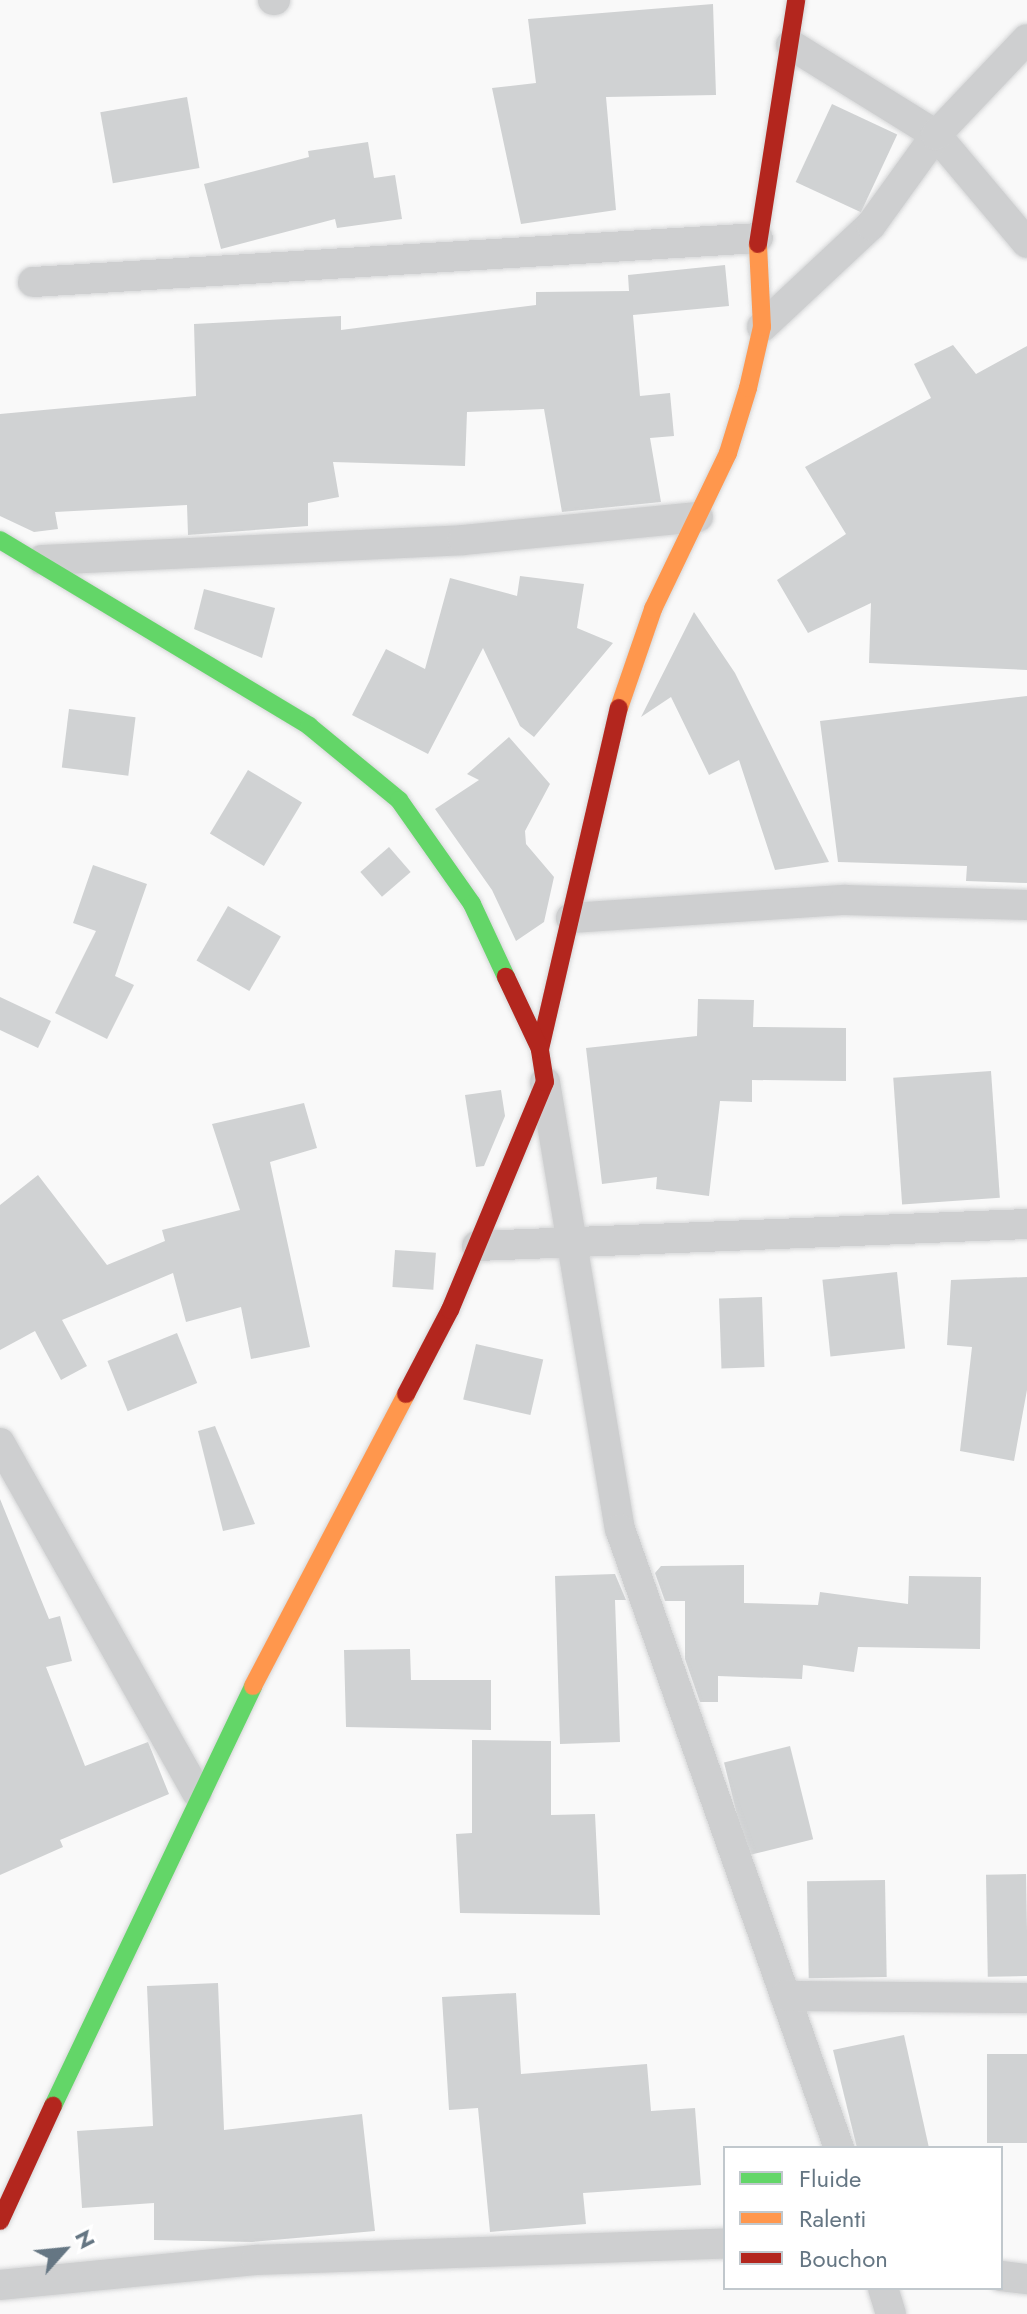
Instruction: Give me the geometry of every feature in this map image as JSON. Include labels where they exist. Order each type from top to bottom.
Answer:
[{"type":"street","points":[[540,1049],[614,722],[653,609],[728,453],[762,327],[758,238],[796,0]]},
{"type":"street","points":[[762,327],[871,225],[936,135],[1027,39]]},
{"type":"street","points":[[791,45],[936,135],[1027,243]]},
{"type":"street","points":[[33,282],[758,238]]},
{"type":"street","points":[[42,560],[463,540],[698,517]]},
{"type":"street","points":[[0,540],[42,560],[309,726],[399,800],[472,904],[540,1049],[577,1241],[620,1529],[838,2146]]},
{"type":"street","points":[[571,918],[845,900],[1027,905]]},
{"type":"street","points":[[0,2221],[197,1792],[276,1651],[477,1246],[545,1082]]},
{"type":"street","points":[[477,1246],[1027,1224]]},
{"type":"street","points":[[0,1443],[197,1792]]},
{"type":"street","points":[[785,1996],[1027,1998]]},
{"type":"street","points":[[0,2285],[256,2260],[723,2244]]},
{"type":"street","points":[[1003,2276],[1027,2279]]},
{"type":"street","points":[[884,2290],[891,2314]]},
{"type":"building","points":[[713,4],[716,95],[606,97],[616,210],[521,224],[492,88],[536,83],[528,19]]},
{"type":"building","points":[[187,97],[200,168],[113,183],[100,112]]},
{"type":"building","points":[[832,104],[897,134],[861,212],[796,182]]},
{"type":"building","points":[[368,142],[374,178],[395,175],[402,219],[337,228],[335,219],[221,249],[204,184],[309,157],[308,151]]},
{"type":"building","points":[[725,265],[729,306],[633,315],[640,396],[670,393],[674,436],[650,438],[661,502],[562,512],[544,409],[467,412],[465,466],[333,462],[339,497],[308,503],[308,526],[188,535],[187,505],[55,512],[58,529],[34,532],[0,516],[0,414],[196,396],[194,324],[341,316],[341,330],[536,305],[536,292],[629,291],[628,275]]},
{"type":"building","points":[[953,345],[976,374],[1027,346],[1027,670],[869,663],[871,603],[808,633],[777,580],[846,534],[805,467],[931,398],[914,364]]},
{"type":"building","points":[[520,576],[584,584],[577,628],[613,643],[534,737],[520,726],[483,648],[428,754],[352,715],[386,649],[425,669],[450,578],[517,596]]},
{"type":"building","points":[[204,589],[275,608],[262,658],[194,629]]},
{"type":"building","points":[[694,612],[735,673],[829,862],[775,870],[739,760],[709,775],[671,697],[641,717]]},
{"type":"building","points":[[1027,696],[1027,883],[966,881],[967,866],[838,862],[820,721]]},
{"type":"building","points":[[69,709],[136,717],[128,776],[62,768]]},
{"type":"building","points":[[509,737],[550,784],[525,831],[526,844],[554,877],[544,922],[516,941],[492,890],[435,809],[479,780],[467,774]]},
{"type":"building","points":[[248,770],[302,802],[264,866],[210,833]]},
{"type":"building","points":[[389,847],[411,872],[382,897],[360,872]]},
{"type":"building","points":[[93,865],[147,884],[115,976],[134,985],[107,1039],[55,1013],[96,931],[73,923]]},
{"type":"building","points":[[228,906],[281,936],[249,991],[196,961]]},
{"type":"building","points":[[0,997],[51,1021],[38,1048],[0,1030]]},
{"type":"building","points":[[698,999],[754,1000],[753,1027],[846,1028],[846,1081],[752,1080],[752,1102],[720,1101],[709,1196],[656,1189],[657,1177],[602,1184],[586,1048],[697,1036]]},
{"type":"building","points":[[991,1071],[1000,1198],[902,1205],[893,1078]]},
{"type":"building","points":[[501,1090],[505,1116],[484,1166],[476,1167],[465,1095]]},
{"type":"building","points":[[304,1103],[317,1148],[270,1162],[310,1347],[251,1359],[241,1307],[186,1322],[173,1273],[62,1320],[87,1366],[61,1380],[35,1331],[0,1350],[0,1205],[38,1175],[107,1265],[165,1241],[162,1230],[240,1210],[212,1124]]},
{"type":"building","points":[[395,1250],[436,1253],[433,1290],[392,1287]]},
{"type":"building","points":[[897,1272],[905,1349],[830,1356],[822,1280]]},
{"type":"building","points":[[1027,1277],[1027,1390],[1014,1461],[960,1451],[972,1347],[947,1345],[951,1280]]},
{"type":"building","points":[[762,1297],[764,1367],[721,1368],[719,1299]]},
{"type":"building","points":[[177,1333],[197,1383],[128,1411],[107,1361]]},
{"type":"building","points":[[476,1344],[543,1360],[530,1415],[463,1400]]},
{"type":"building","points":[[215,1426],[255,1524],[223,1531],[198,1431]]},
{"type":"building","points":[[0,1499],[49,1619],[60,1616],[72,1661],[46,1667],[85,1766],[148,1742],[169,1794],[60,1840],[63,1847],[0,1875]]},
{"type":"building","points":[[744,1565],[744,1603],[818,1605],[820,1592],[908,1604],[909,1576],[981,1577],[980,1649],[858,1647],[854,1672],[803,1665],[802,1679],[718,1676],[718,1702],[700,1702],[685,1659],[685,1601],[665,1601],[655,1573],[661,1566]]},
{"type":"building","points":[[615,1574],[626,1600],[615,1600],[620,1742],[560,1744],[555,1576]]},
{"type":"building","points":[[410,1649],[411,1680],[491,1680],[491,1730],[346,1727],[344,1650]]},
{"type":"building","points":[[472,1740],[551,1741],[551,1815],[595,1814],[600,1915],[460,1913],[456,1834],[472,1833]]},
{"type":"building","points":[[790,1746],[813,1839],[747,1856],[724,1762]]},
{"type":"building","points":[[1026,1874],[1027,1976],[988,1977],[986,1875]]},
{"type":"building","points":[[885,1880],[887,1977],[809,1978],[807,1881]]},
{"type":"building","points":[[218,1983],[224,2130],[362,2114],[375,2231],[252,2242],[154,2240],[154,2203],[82,2208],[77,2131],[153,2126],[147,1986]]},
{"type":"building","points":[[516,1993],[521,2074],[647,2064],[651,2111],[695,2108],[701,2185],[583,2193],[586,2224],[490,2232],[478,2108],[449,2110],[442,1997]]},
{"type":"building","points":[[904,2035],[929,2146],[857,2146],[833,2050]]},
{"type":"building","points":[[987,2054],[1027,2054],[1027,2143],[987,2143]]},
{"type":"traffic: fast","points":[[0,540],[309,726],[399,800],[472,904],[506,977]]},
{"type":"traffic: fast","points":[[53,2106],[253,1686]]},
{"type":"traffic: slow","points":[[619,708],[653,609],[728,453],[748,388],[762,327],[758,244]]},
{"type":"traffic: slow","points":[[253,1686],[406,1394]]},
{"type":"traffic: jam","points":[[758,244],[796,0]]},
{"type":"traffic: jam","points":[[540,1049],[619,708]]},
{"type":"traffic: jam","points":[[406,1394],[450,1310],[545,1082],[540,1049],[506,977]]},
{"type":"traffic: jam","points":[[0,2221],[53,2106]]}]
